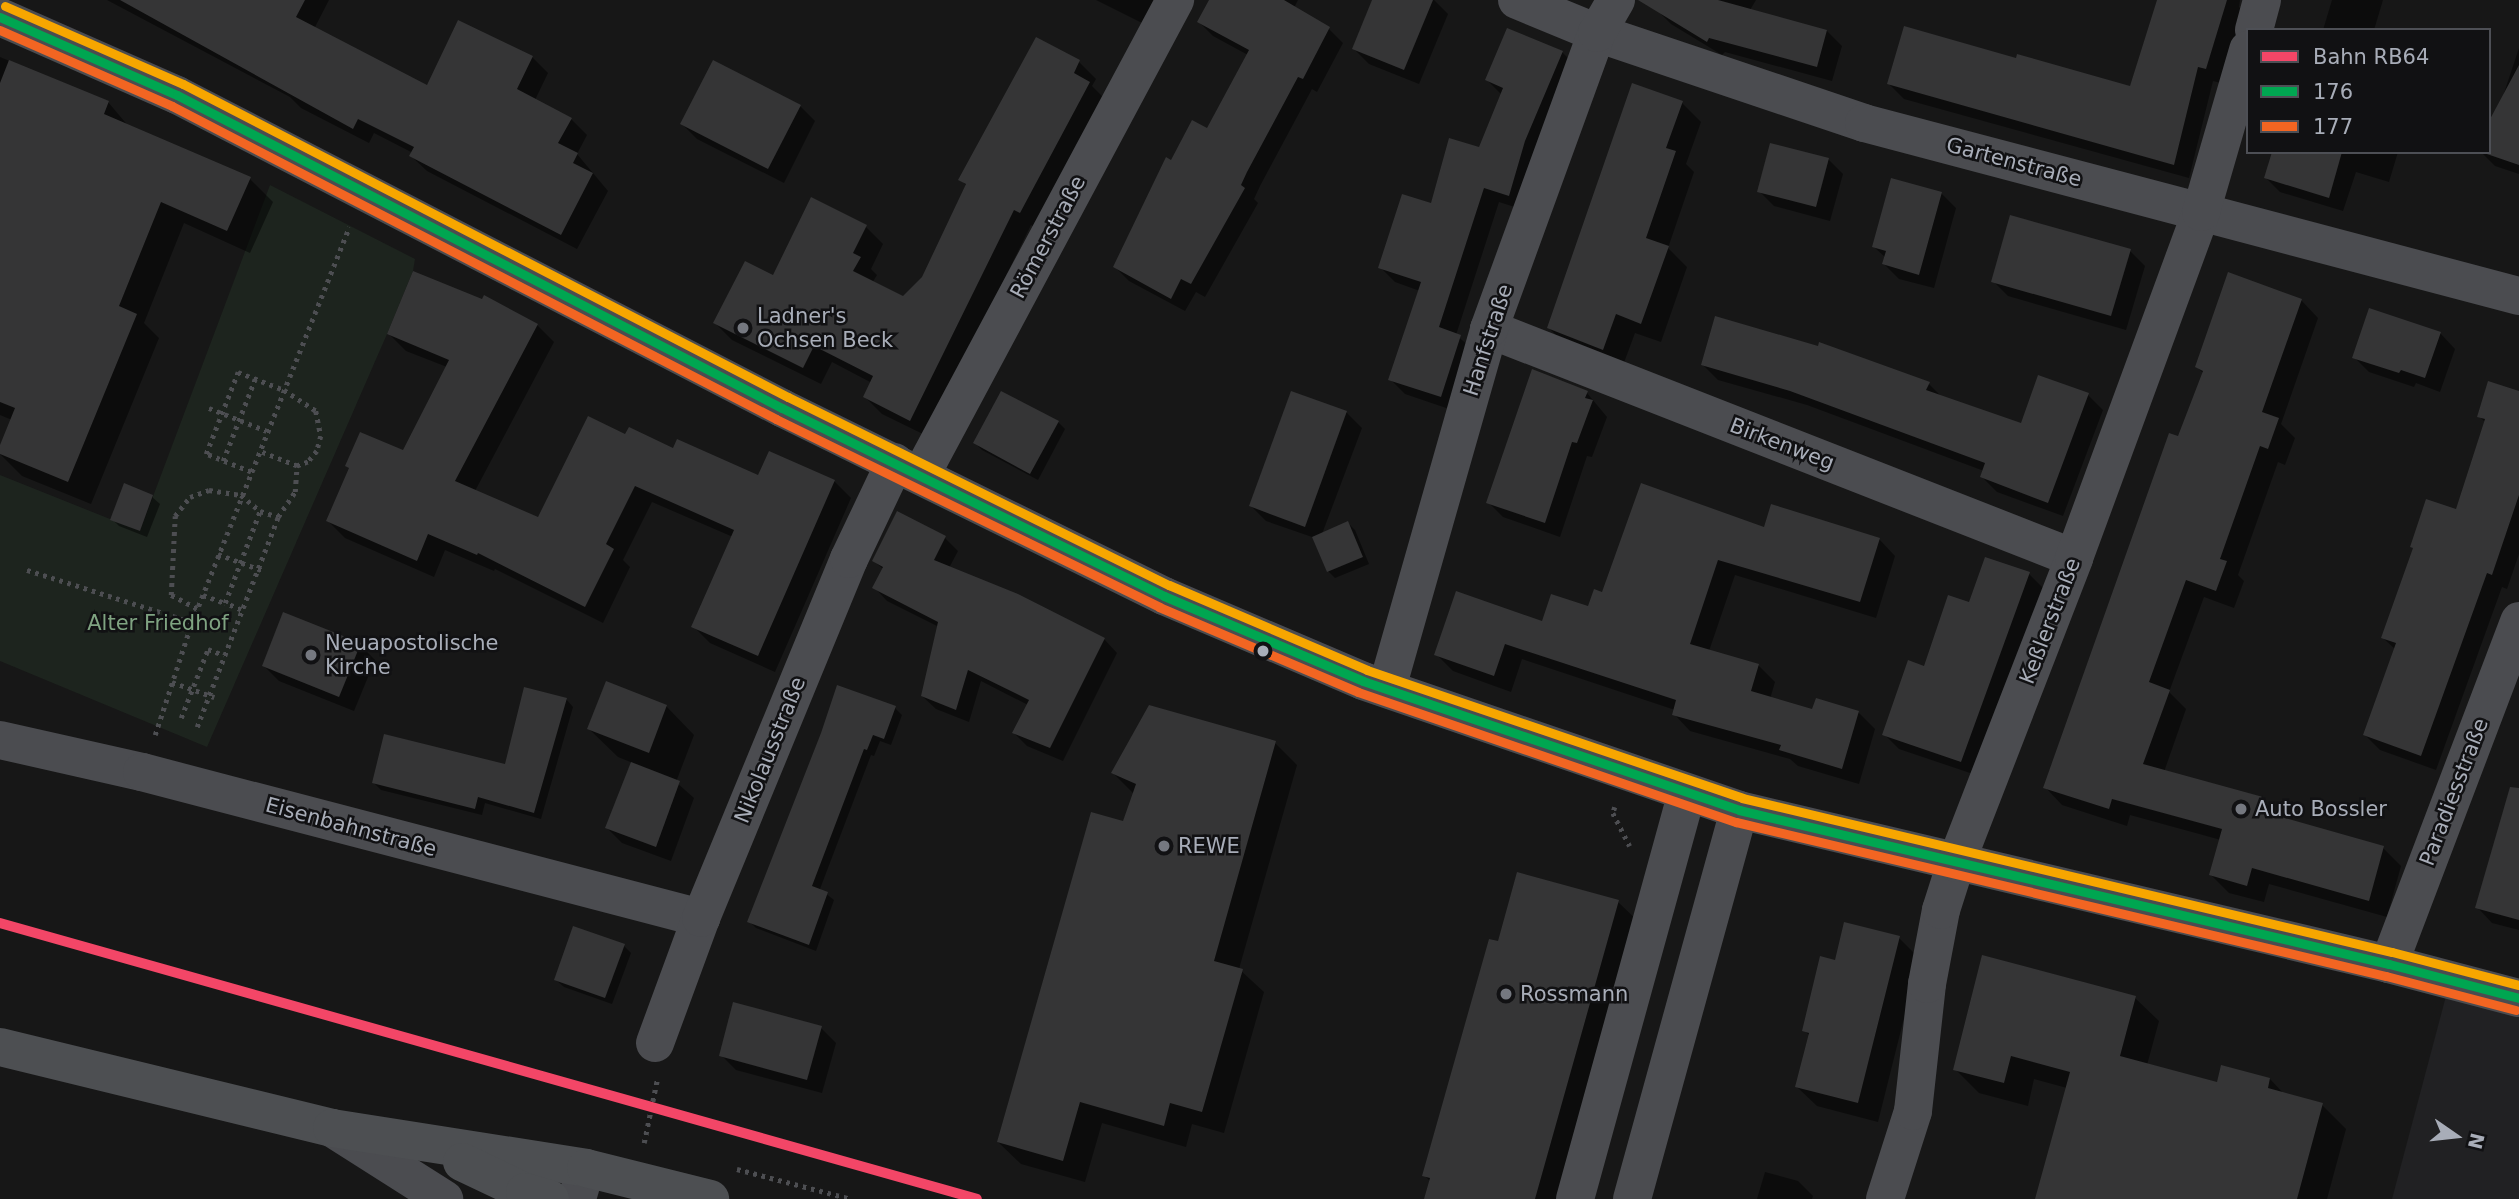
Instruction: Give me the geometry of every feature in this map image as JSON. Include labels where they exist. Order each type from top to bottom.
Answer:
[{"type":"main road","points":[[0,1047],[332,1128],[422,1144],[582,1184],[710,1199]]},
{"type":"main road","points":[[422,1144],[525,1192],[550,1199]]},
{"type":"street","name":"Römerstraße","points":[[908,468],[1175,0]]},
{"type":"street","name":"Gartenstraße","points":[[1517,0],[1597,33],[1864,122],[2519,296]]},
{"type":"street","name":"Hanfstraße","points":[[1387,688],[1489,329],[1597,33],[1616,0]]},
{"type":"street","points":[[2255,28],[2262,0]]},
{"type":"street","points":[[0,17],[177,95],[782,408],[1164,597],[1273,644],[1387,688],[1739,810],[2389,964],[2519,999]]},
{"type":"street","name":"Keßlerstraße","points":[[1885,1199],[1913,1111],[1927,984],[1941,909],[1956,863],[2074,558],[2200,212],[2246,57]]},
{"type":"street","name":"Birkenweg","points":[[1489,329],[2074,558]]},
{"type":"street","name":"Nikolausstraße","points":[[655,1043],[701,918],[849,559],[908,468]]},
{"type":"street","name":"Paradiesstraße","points":[[2389,964],[2519,621]]},
{"type":"street","name":"Eisenbahnstraße","points":[[0,740],[142,772],[701,918]]},
{"type":"street","points":[[1575,1199],[1687,793]]},
{"type":"street","points":[[1632,1199],[1739,810]]},
{"type":"street","points":[[332,1128],[444,1199]]},
{"type":"path","points":[[142,772],[192,622],[362,193]]},
{"type":"path","points":[[251,472],[206,454],[238,372],[284,390],[316,411],[321,436],[317,451],[308,462],[297,466],[259,451]]},
{"type":"path","points":[[223,461],[255,379]]},
{"type":"path","points":[[209,408],[267,430]]},
{"type":"path","points":[[197,727],[278,517],[295,492],[297,466]]},
{"type":"path","points":[[197,609],[171,595],[175,564],[171,552],[175,516],[190,497],[209,490],[242,495],[260,511],[278,517]]},
{"type":"path","points":[[225,603],[260,511]]},
{"type":"path","points":[[219,554],[264,571]]},
{"type":"path","points":[[27,570],[192,622]]},
{"type":"path","points":[[203,595],[241,610]]},
{"type":"path","points":[[181,719],[208,649],[224,655]]},
{"type":"path","points":[[172,682],[211,696]]},
{"type":"path","points":[[655,1043],[657,1084],[644,1144],[657,1147]]},
{"type":"path","points":[[735,1168],[851,1199]]},
{"type":"shaded area","points":[[2450,981],[2519,999],[2519,1199],[2392,1199]]},
{"type":"green space","name":"Alter Friedhof","points":[[270,185],[415,259],[413,271],[387,334],[207,747],[0,661],[0,475],[140,531]]},
{"type":"building","points":[[120,0],[305,0],[296,17],[427,85],[458,20],[533,56],[517,89],[572,118],[558,143],[578,153],[573,163],[593,173],[561,235],[409,156],[414,147],[358,119],[353,129]]},
{"type":"building","points":[[1209,0],[1284,0],[1330,27],[1303,79],[1298,77],[1247,172],[1241,185],[1245,188],[1191,284],[1181,279],[1171,299],[1113,267],[1166,157],[1171,160],[1192,120],[1207,128],[1249,50],[1197,22]]},
{"type":"building","points":[[1372,0],[1433,0],[1404,70],[1352,49]]},
{"type":"building","points":[[1638,0],[1718,0],[1827,30],[1817,67],[1709,38],[1707,42]]},
{"type":"building","points":[[2157,0],[2227,0],[2206,69],[2198,67],[2174,165],[1887,84],[1904,26],[2016,58],[2017,54],[2130,86]]},
{"type":"building","points":[[1507,28],[1563,51],[1525,141],[1509,196],[1484,188],[1439,327],[1461,335],[1441,397],[1388,380],[1421,282],[1378,268],[1402,194],[1431,203],[1449,138],[1479,147],[1503,88],[1485,80]]},
{"type":"building","points":[[1036,37],[1080,60],[1074,73],[1090,82],[1020,213],[1014,210],[910,421],[863,397],[873,376],[814,346],[803,368],[713,323],[745,261],[773,275],[811,197],[867,225],[853,253],[861,257],[853,271],[903,296],[922,277],[966,184],[958,180]]},
{"type":"building","points":[[9,60],[109,101],[104,114],[251,177],[227,231],[161,202],[119,306],[137,314],[68,482],[0,454],[0,445],[15,408],[0,402],[0,83]]},
{"type":"building","points":[[713,60],[801,105],[768,169],[680,124]]},
{"type":"building","points":[[2519,65],[2519,165],[2487,154],[2491,154],[2491,117]]},
{"type":"building","points":[[1632,83],[1683,101],[1666,148],[1676,151],[1646,238],[1669,246],[1641,324],[1616,314],[1603,350],[1547,328]]},
{"type":"building","points":[[1770,143],[1829,158],[1816,207],[1757,192]]},
{"type":"building","points":[[2271,154],[2341,154],[2329,198],[2264,178]]},
{"type":"building","points":[[1891,178],[1942,192],[1919,275],[1882,264],[1886,251],[1872,247]]},
{"type":"building","points":[[2010,215],[2131,249],[2111,316],[1991,282]]},
{"type":"building","points":[[413,271],[482,299],[484,295],[538,324],[455,481],[538,517],[588,416],[625,434],[629,427],[673,448],[677,439],[758,475],[769,451],[835,480],[758,656],[691,627],[734,530],[635,486],[606,544],[614,549],[585,607],[478,553],[477,555],[428,534],[417,561],[326,521],[349,468],[345,466],[360,432],[403,450],[449,360],[387,334]]},
{"type":"building","points":[[2228,272],[2302,299],[2262,412],[2279,418],[2268,449],[2260,446],[2220,559],[2227,561],[2216,591],[2186,580],[2149,682],[2170,690],[2143,764],[2263,797],[2260,811],[2384,846],[2369,901],[2252,868],[2247,886],[2209,875],[2222,829],[2112,799],[2109,809],[2043,788],[2169,433],[2178,436],[2203,371],[2195,367]]},
{"type":"building","points":[[2369,308],[2441,332],[2425,378],[2352,358]]},
{"type":"building","points":[[1715,316],[1818,346],[1819,342],[1930,382],[1926,390],[2021,423],[2038,375],[2089,393],[2048,503],[1980,477],[1985,463],[1790,391],[1701,365]]},
{"type":"building","points":[[1532,369],[1588,391],[1585,398],[1593,400],[1577,443],[1572,442],[1545,523],[1486,503]]},
{"type":"building","points":[[2488,381],[2519,391],[2519,495],[2492,575],[2487,573],[2421,756],[2363,735],[2396,643],[2381,638],[2413,548],[2410,547],[2426,499],[2456,509],[2485,419],[2477,417]]},
{"type":"building","points":[[1001,391],[1059,421],[1030,474],[973,443]]},
{"type":"building","points":[[1291,391],[1347,411],[1305,527],[1249,506]]},
{"type":"building","points":[[124,483],[153,495],[140,531],[110,520]]},
{"type":"building","points":[[1641,483],[1764,527],[1771,504],[1880,538],[1860,602],[1718,560],[1690,644],[1759,664],[1751,691],[1812,709],[1816,698],[1859,711],[1842,769],[1779,750],[1781,745],[1672,715],[1676,700],[1505,644],[1494,676],[1434,655],[1456,591],[1542,621],[1551,594],[1588,606],[1594,589],[1602,592]]},
{"type":"building","points":[[897,511],[946,536],[934,560],[1018,594],[1105,638],[1050,748],[1012,733],[1029,700],[968,670],[956,710],[921,696],[938,622],[872,588],[883,567],[872,561]]},
{"type":"building","points":[[1348,521],[1363,557],[1327,572],[1312,537]]},
{"type":"building","points":[[1985,557],[2030,572],[1961,762],[1882,735],[1908,660],[1924,666],[1948,595],[1969,602]]},
{"type":"building","name":"Neuapostolische Kirche","points":[[283,612],[361,643],[339,697],[262,666]]},
{"type":"building","points":[[606,681],[667,705],[649,753],[587,729]]},
{"type":"building","points":[[837,685],[896,706],[884,739],[873,735],[867,750],[864,749],[812,886],[828,892],[809,945],[747,922]]},
{"type":"building","points":[[524,687],[567,698],[534,813],[478,797],[475,809],[372,783],[384,734],[505,764]]},
{"type":"building","points":[[1149,705],[1276,741],[1214,961],[1243,969],[1202,1112],[1170,1103],[1164,1126],[1080,1102],[1063,1161],[997,1142],[1091,812],[1123,821],[1136,784],[1111,773]]},
{"type":"building","points":[[631,762],[680,781],[656,847],[605,828]]},
{"type":"building","points":[[2510,787],[2519,788],[2519,920],[2475,908]]},
{"type":"building","points":[[1517,872],[1619,900],[1535,1199],[1424,1199],[1430,1178],[1422,1176],[1489,939],[1498,941]]},
{"type":"building","points":[[1844,922],[1900,936],[1858,1103],[1795,1087],[1809,1033],[1802,1031],[1820,956],[1835,960]]},
{"type":"building","points":[[573,926],[625,944],[605,998],[554,980]]},
{"type":"building","points":[[1982,955],[2136,996],[2120,1056],[2217,1082],[2221,1065],[2270,1078],[2268,1088],[2323,1103],[2297,1199],[2035,1199],[2070,1072],[2011,1056],[2004,1083],[1953,1070]]},
{"type":"building","points":[[733,1002],[822,1026],[807,1080],[719,1056]]},
{"type":"rail line","name":"RB64","points":[[0,923],[977,1199]]},
{"type":"transit line","points":[[5,6],[183,84],[788,397],[1169,585],[1367,670],[1742,798],[2392,952],[2519,985]]},
{"type":"transit line","name":"176","points":[[0,17],[177,95],[782,408],[1164,596],[1363,681],[1739,810],[2389,964],[2519,998]]},
{"type":"transit line","name":"177","points":[[0,30],[172,106],[776,419],[1159,607],[1358,692],[1736,822],[2386,976],[2516,1010]]},
{"type":"place","name":"Ladner's Ochsen Beck","points":[[743,328]]},
{"type":"place","name":"Neuapostolische Kirche","points":[[311,655]]},
{"type":"place","name":"Auto Bossler","points":[[2241,809]]},
{"type":"place","name":"REWE","points":[[1164,846]]},
{"type":"place","name":"Rossmann","points":[[1506,994]]}]
